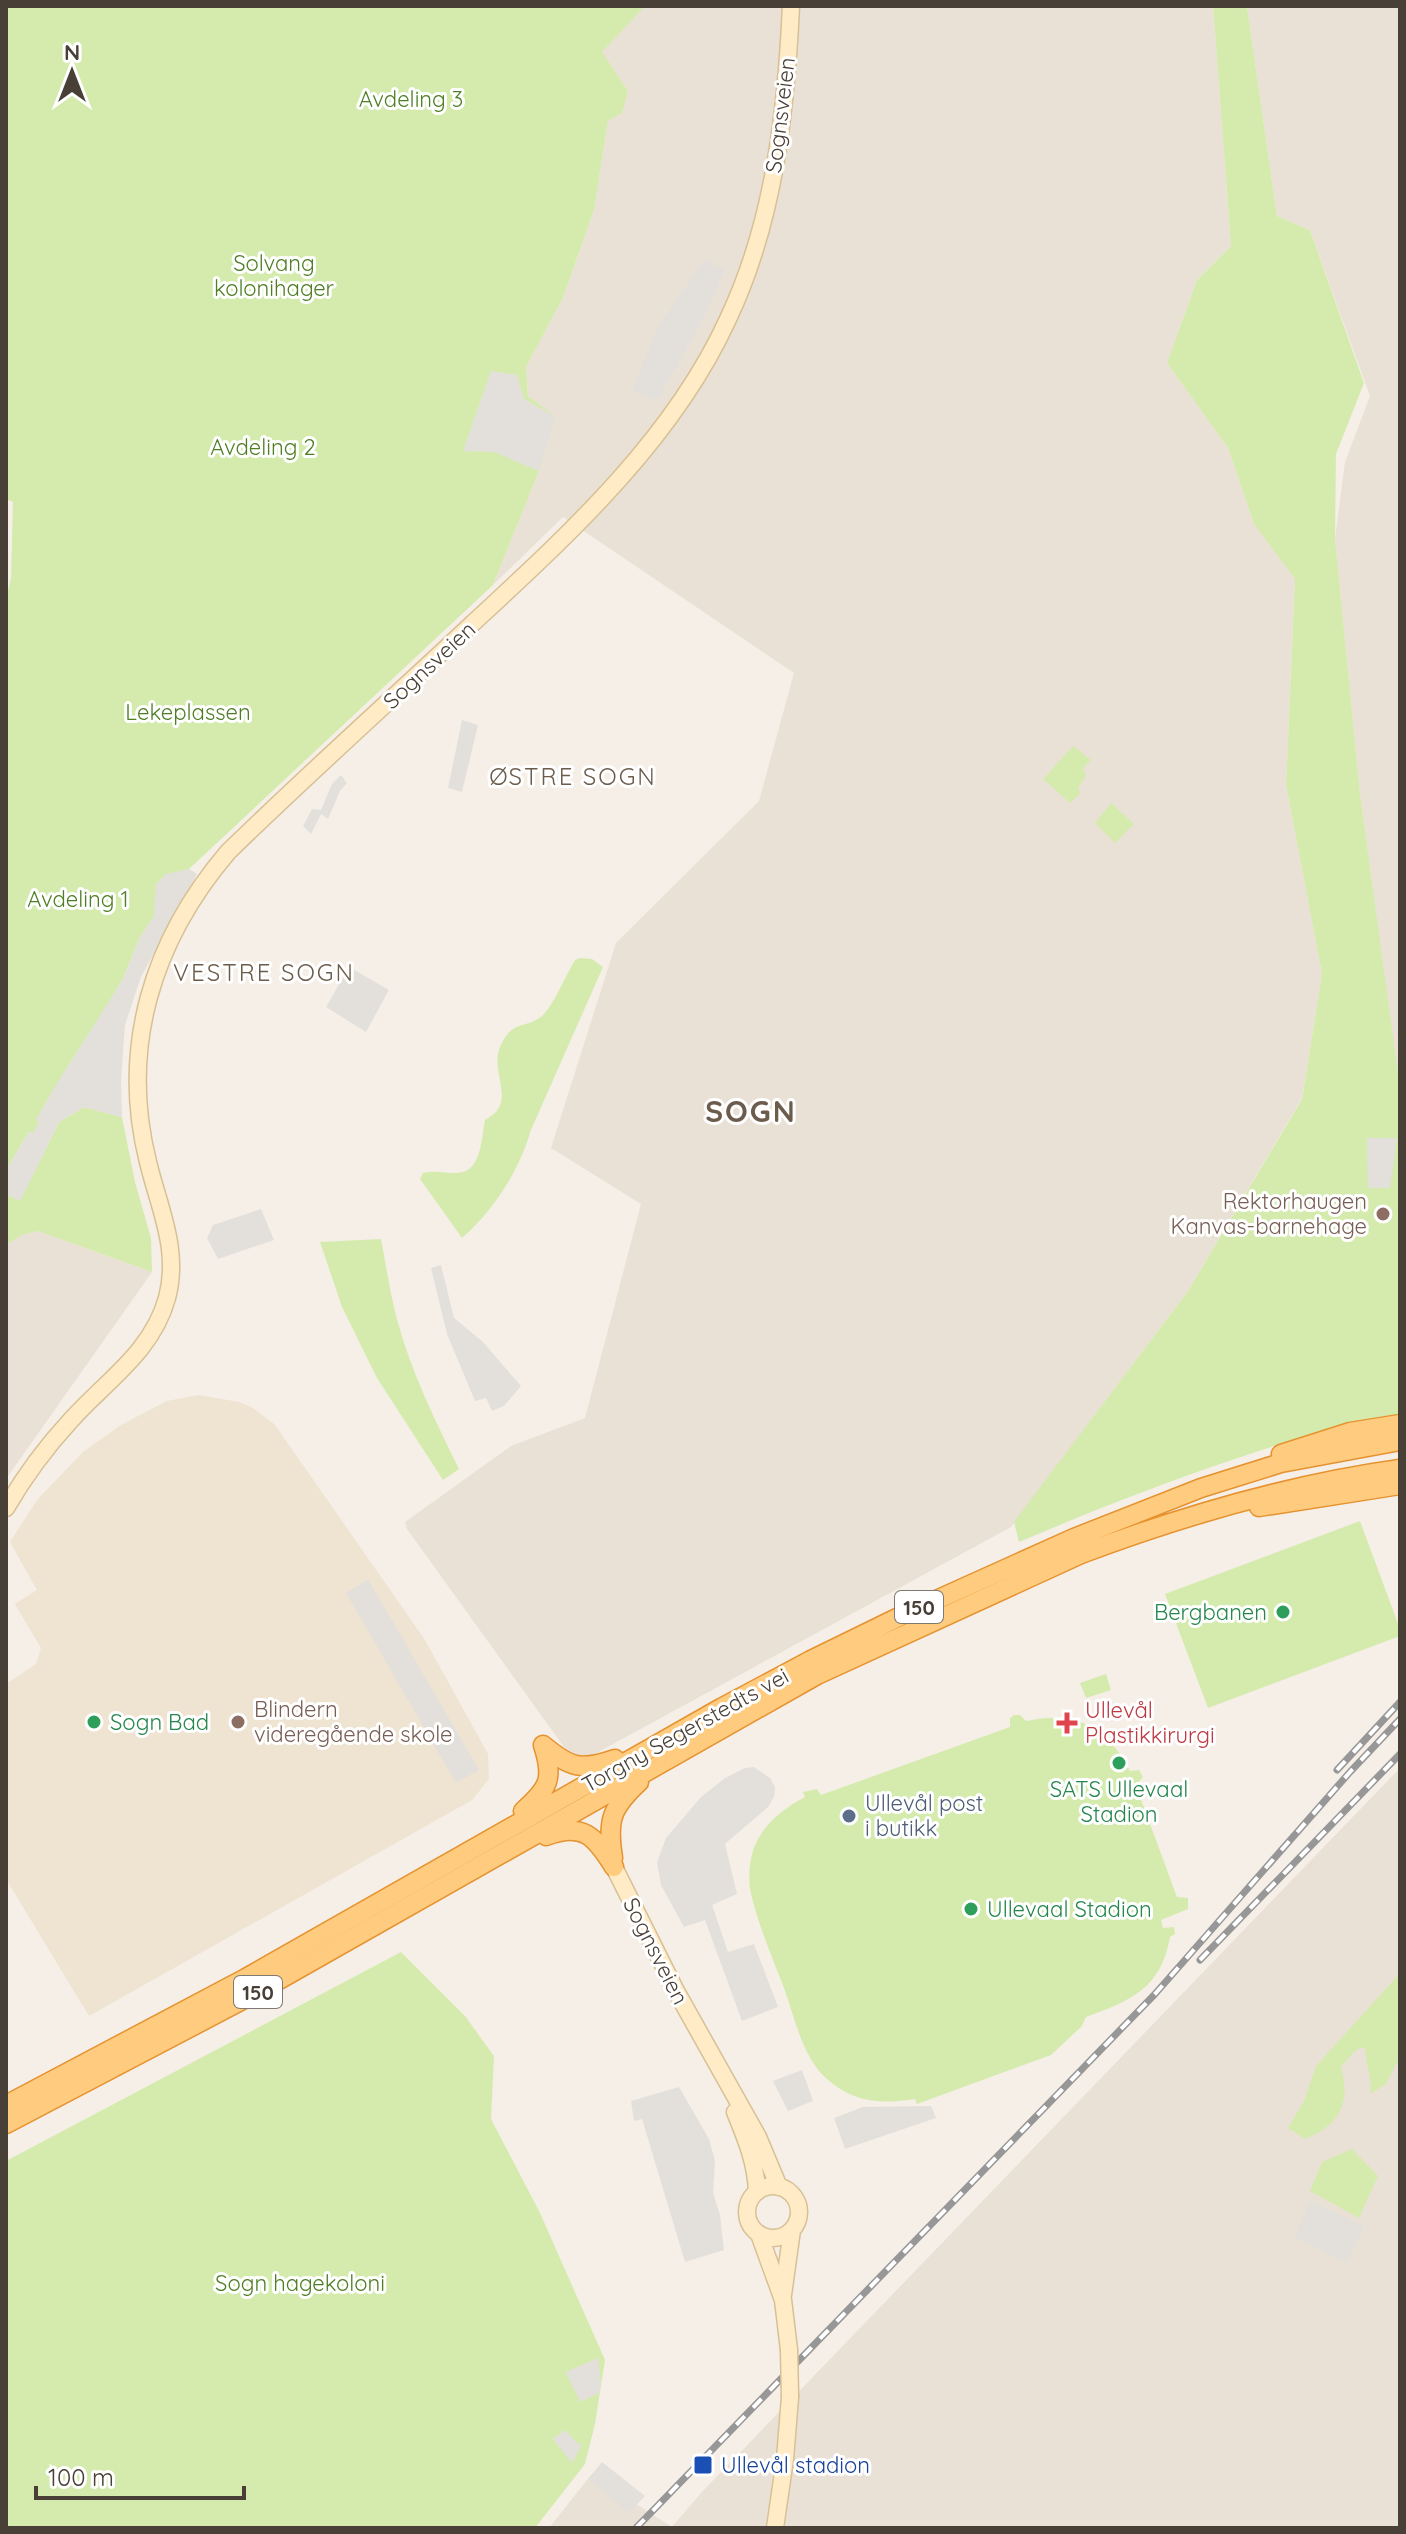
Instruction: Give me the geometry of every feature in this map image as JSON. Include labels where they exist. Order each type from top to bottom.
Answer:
[{"type":"highway","points":[[1201,1488],[1312,1442],[1400,1424]]},
{"type":"highway","name":"Torgny Segerstedts vei","points":[[6,2124],[254,1994],[798,1666],[1074,1538],[1201,1488],[1281,1463],[1400,1441]]},
{"type":"highway","name":"Torgny Segerstedts vei","points":[[653,1756],[817,1675],[1081,1554],[1166,1524],[1288,1489],[1400,1469]]},
{"type":"highway","points":[[1166,1524],[1400,1485]]},
{"type":"highway","points":[[500,1844],[545,1790],[550,1769],[543,1745],[565,1761],[583,1768],[653,1756]]},
{"type":"highway","points":[[614,1867],[609,1832],[612,1816],[653,1756]]},
{"type":"highway","points":[[500,1844],[566,1830],[589,1834],[614,1867]]},
{"type":"highway","name":"Torgny Segerstedts vei","points":[[6,2105],[500,1844]]},
{"type":"main road","name":"Sognsveien","points":[[6,1508],[47,1448],[80,1410],[133,1360],[155,1329],[170,1286],[171,1244],[144,1143],[138,1064],[149,996],[177,922],[201,884],[228,852],[512,587],[589,509],[659,430],[689,388],[729,319],[758,241],[781,128],[791,6]]},
{"type":"main road","name":"Sognsveien","points":[[614,1867],[699,2035],[751,2152],[757,2192]]},
{"type":"main road","name":"Sognsveien","points":[[699,2035],[758,2137],[779,2187]]},
{"type":"main road","points":[[775,2528],[785,2465],[790,2397],[789,2350],[783,2300],[766,2246],[750,2224],[747,2210],[748,2203],[764,2188],[779,2187],[790,2192],[798,2204],[783,2300]]},
{"type":"main road","points":[[759,2234],[773,2238],[792,2230]]},
{"type":"shaded area","points":[[645,6],[1213,6],[1231,246],[1197,280],[1167,363],[1228,448],[1254,524],[1295,579],[1286,785],[1322,974],[1302,1098],[1188,1291],[1011,1527],[591,1756],[576,1755],[564,1747],[407,1529],[405,1522],[511,1446],[585,1418],[641,1204],[551,1148],[616,943],[759,801],[794,673],[563,517],[493,585],[539,471],[556,418],[528,396],[526,367],[563,298],[594,210],[608,121],[628,91],[601,52]]},
{"type":"shaded area","points":[[1247,6],[1400,6],[1400,1091],[1360,793],[1335,539],[1345,462],[1370,396],[1310,230],[1277,216]]},
{"type":"shaded area","points":[[704,260],[725,270],[698,329],[657,401],[632,391],[656,330]]},
{"type":"shaded area","points":[[491,371],[517,375],[524,399],[556,417],[539,471],[494,452],[463,451]]},
{"type":"shaded area","points":[[462,720],[478,725],[462,792],[448,788]]},
{"type":"shaded area","points":[[341,775],[347,783],[340,791],[328,819],[321,814],[311,834],[303,826],[312,809],[321,810],[332,784]]},
{"type":"shaded area","points":[[189,869],[197,874],[141,977],[125,1025],[122,1117],[84,1107],[59,1122],[20,1201],[6,1194],[6,1170],[29,1132],[33,1133],[39,1122],[36,1120],[54,1088],[123,979],[140,937],[154,916],[156,884],[166,874]]},
{"type":"shaded area","points":[[349,967],[389,990],[366,1032],[326,1007]]},
{"type":"shaded area","points":[[1367,1138],[1397,1138],[1390,1188],[1368,1188]]},
{"type":"shaded area","points":[[261,1209],[274,1240],[218,1259],[207,1238],[213,1225]]},
{"type":"shaded area","points":[[38,1231],[152,1272],[6,1479],[6,1245],[22,1235]]},
{"type":"shaded area","points":[[441,1265],[454,1318],[483,1342],[521,1386],[504,1406],[492,1411],[486,1398],[475,1401],[447,1334],[431,1268]]},
{"type":"shaded area","name":"Blindern videregående skole","points":[[199,1395],[239,1402],[253,1408],[275,1425],[425,1640],[488,1754],[489,1779],[472,1800],[89,2016],[6,1879],[6,1684],[36,1664],[41,1648],[15,1604],[37,1590],[10,1542],[37,1500],[83,1452],[121,1425],[167,1401]]},
{"type":"shaded area","points":[[368,1579],[479,1770],[456,1783],[346,1593]]},
{"type":"shaded area","points":[[754,1767],[770,1778],[775,1787],[774,1797],[768,1807],[725,1844],[737,1894],[712,1905],[728,1952],[754,1944],[778,2007],[742,2021],[705,1920],[684,1927],[661,1885],[657,1862],[666,1838],[701,1797],[725,1778]]},
{"type":"shaded area","points":[[1400,1768],[1400,2528],[549,2528],[591,2475],[672,2527],[701,2493]]},
{"type":"shaded area","points":[[802,2070],[813,2101],[788,2111],[773,2081]]},
{"type":"shaded area","points":[[679,2087],[709,2139],[715,2161],[713,2193],[720,2215],[724,2250],[685,2262],[642,2119],[634,2121],[631,2101]]},
{"type":"shaded area","points":[[931,2106],[936,2118],[845,2149],[834,2118],[863,2107]]},
{"type":"shaded area","points":[[1311,2201],[1364,2226],[1347,2263],[1294,2237]]},
{"type":"shaded area","points":[[598,2358],[599,2393],[580,2402],[566,2372]]},
{"type":"shaded area","points":[[565,2430],[578,2444],[582,2444],[572,2463],[553,2439]]},
{"type":"shaded area","points":[[602,2462],[645,2496],[629,2513],[588,2479]]},
{"type":"green space","name":"Solvang kolonihager","points":[[6,6],[645,6],[602,52],[628,91],[622,113],[608,121],[594,210],[563,298],[526,367],[528,396],[556,417],[539,471],[493,585],[189,869],[140,937],[123,979],[33,1133],[29,1132],[6,1170],[6,600],[11,578],[13,502],[6,499]]},
{"type":"green space","points":[[1213,6],[1247,6],[1277,216],[1310,230],[1364,383],[1336,454],[1335,538],[1360,793],[1400,1088],[1400,1418],[1336,1429],[1253,1453],[1099,1509],[1019,1542],[1014,1522],[1188,1291],[1302,1099],[1322,974],[1286,785],[1295,579],[1254,524],[1228,448],[1167,363],[1197,280],[1231,246]]},
{"type":"green space","points":[[1073,746],[1091,760],[1083,768],[1086,776],[1078,788],[1080,794],[1070,803],[1043,779]]},
{"type":"green space","points":[[1111,803],[1134,824],[1115,843],[1095,823]]},
{"type":"green space","points":[[592,959],[603,967],[520,1160],[495,1202],[462,1238],[420,1179],[427,1172],[465,1172],[476,1161],[485,1120],[495,1113],[502,1096],[498,1067],[500,1047],[515,1028],[547,1011],[575,960]]},
{"type":"green space","points":[[84,1107],[122,1117],[135,1182],[151,1238],[152,1272],[38,1231],[22,1235],[6,1245],[6,1194],[20,1200],[59,1122]]},
{"type":"green space","points":[[381,1239],[395,1309],[409,1358],[459,1469],[443,1480],[377,1378],[342,1307],[320,1242]]},
{"type":"green space","name":"Bergbanen","points":[[1360,1521],[1400,1636],[1208,1708],[1165,1594]]},
{"type":"green space","points":[[1106,1674],[1111,1690],[1086,1698],[1080,1683]]},
{"type":"green space","name":"Ullevaal Stadion","points":[[1020,1715],[1026,1721],[1060,1718],[1088,1725],[1111,1743],[1130,1771],[1139,1770],[1143,1777],[1136,1786],[1177,1897],[1188,1898],[1188,1909],[1161,1920],[1163,1928],[1174,1927],[1175,1934],[1170,1937],[1166,1955],[1151,1981],[1130,1998],[1086,2017],[1082,2026],[1051,2055],[917,2104],[915,2099],[882,2101],[852,2095],[820,2072],[801,2039],[750,1889],[750,1865],[756,1843],[776,1816],[805,1797],[803,1792],[817,1789],[821,1795],[1010,1727],[1010,1718]]},
{"type":"green space","name":"Sogn hagekoloni","points":[[401,1952],[465,2016],[494,2056],[491,2119],[540,2213],[605,2360],[585,2464],[535,2528],[6,2528],[6,2161]]},
{"type":"green space","points":[[1400,1973],[1400,2057],[1386,2084],[1370,2094],[1366,2050],[1362,2047],[1354,2052],[1341,2067],[1345,2091],[1340,2111],[1327,2127],[1305,2139],[1288,2128],[1304,2101],[1316,2066]]},
{"type":"green space","points":[[1352,2149],[1378,2176],[1359,2218],[1310,2191],[1322,2162]]},
{"type":"railway","points":[[1337,1770],[1400,1702]]},
{"type":"railway","points":[[636,2528],[1155,1994],[1400,1719]]},
{"type":"railway","points":[[1200,1960],[1400,1754]]},
{"type":"place","name":"Rektorhaugen Kanvas-barnehage","points":[[1383,1214]]},
{"type":"place","name":"Bergbanen","points":[[1283,1612]]},
{"type":"place","name":"Sogn Bad","points":[[94,1722]]},
{"type":"place","name":"Blindern videregående skole","points":[[238,1722]]},
{"type":"place","name":"Ullevål Plastikkirurgi","points":[[1067,1723]]},
{"type":"place","name":"SATS Ullevaal Stadion","points":[[1119,1763]]},
{"type":"place","name":"Ullevål post i butikk","points":[[849,1816]]},
{"type":"place","name":"Ullevaal Stadion","points":[[971,1909]]},
{"type":"place","name":"Ullevål stadion","points":[[703,2465]]},
{"type":"district","name":"ØSTRE SOGN","points":[[573,776]]},
{"type":"district","name":"VESTRE SOGN","points":[[264,972]]},
{"type":"district","name":"SOGN","points":[[751,1111]]},
{"type":"park label","name":"Avdeling 3","points":[[411,99]]},
{"type":"park label","name":"Avdeling 2","points":[[263,447]]},
{"type":"park label","name":"Lekeplassen","points":[[188,712]]},
{"type":"park label","name":"Avdeling 1","points":[[78,899]]}]
